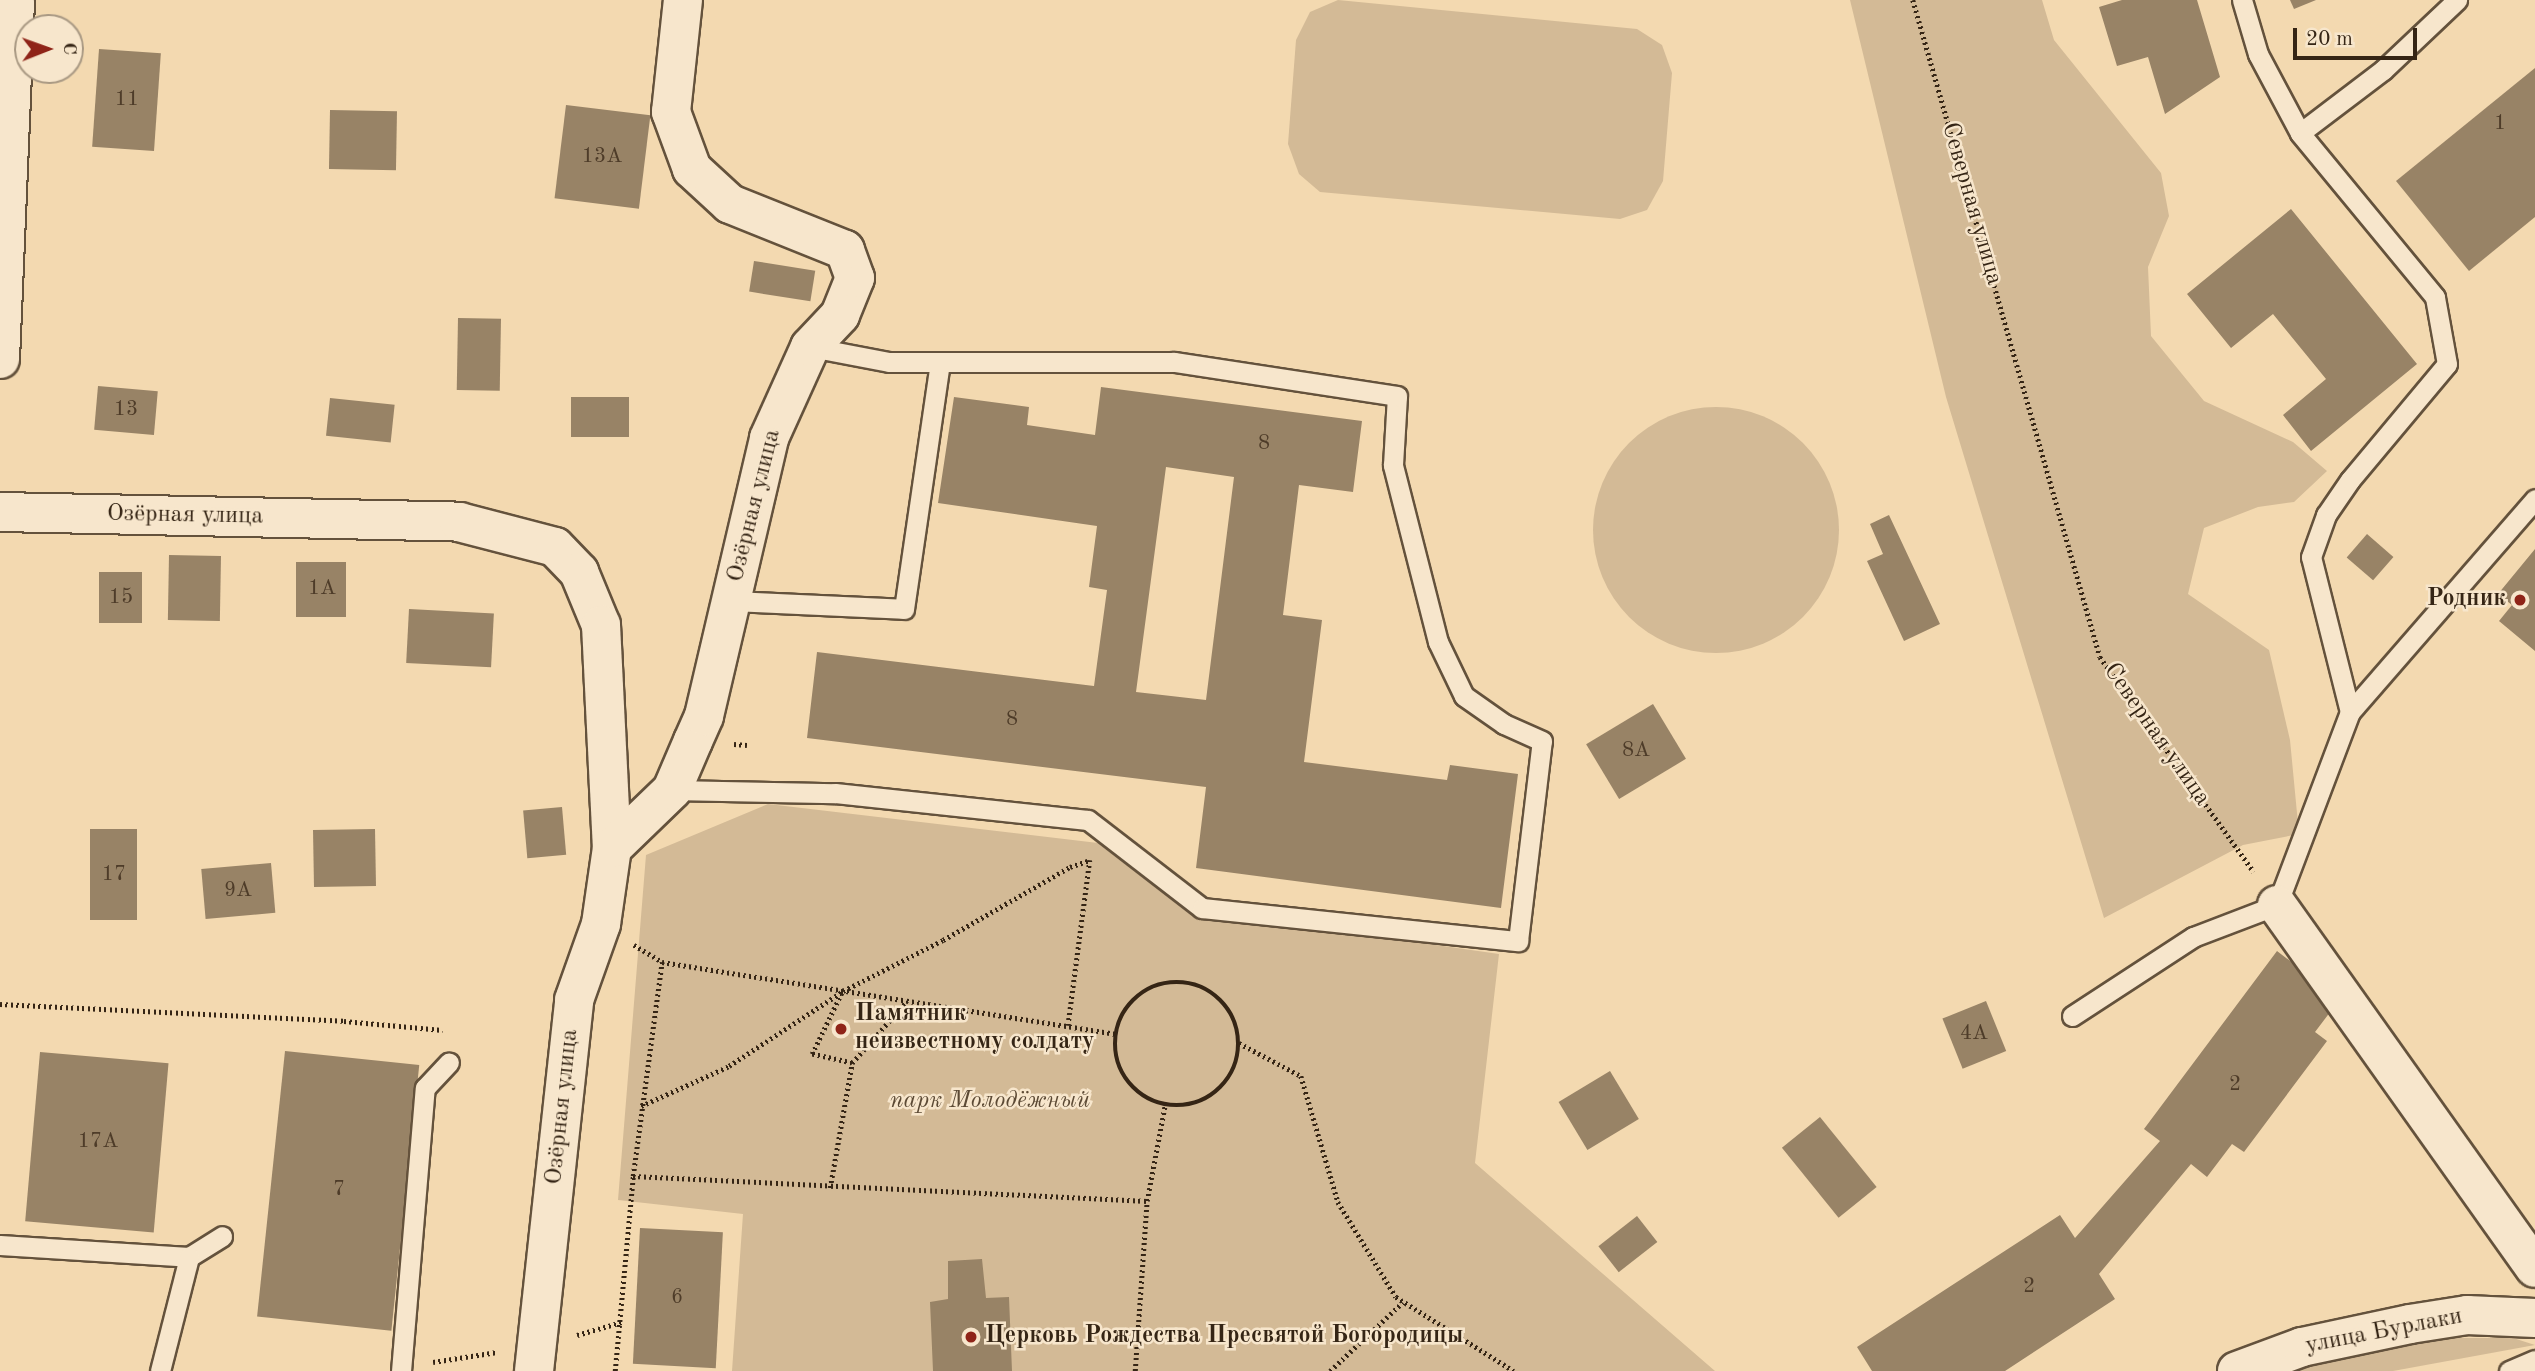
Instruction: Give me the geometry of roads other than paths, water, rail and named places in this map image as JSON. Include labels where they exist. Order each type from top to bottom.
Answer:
[{"type":"street","points":[[0,359],[15,0]]},
{"type":"street","name":"Озёрная улица","points":[[612,848],[672,790],[704,716],[769,438],[810,347],[840,315],[855,278],[845,250],[730,204],[692,169],[671,112],[683,0]]},
{"type":"street","name":"Озёрная улица","points":[[0,512],[459,522],[512,532],[555,547],[579,572],[601,625],[612,848],[601,924],[574,1000],[536,1359]]},
{"type":"street","points":[[2277,905],[2535,1268]]},
{"type":"street","name":"улица Бурлаки","points":[[2237,1371],[2302,1347],[2410,1324],[2467,1315],[2535,1318]]},
{"type":"lane","points":[[2242,0],[2258,54],[2300,133],[2435,297],[2447,364],[2350,480],[2326,515],[2311,557],[2350,712]]},
{"type":"lane","points":[[2300,133],[2384,70],[2457,0]]},
{"type":"lane","points":[[672,790],[835,793],[1088,820],[1202,908],[1518,941],[1542,741],[1504,724],[1464,696],[1438,642],[1403,518],[1394,465],[1397,396],[1174,362],[1104,359],[889,362],[810,347]]},
{"type":"lane","points":[[731,601],[904,609],[940,363]]},
{"type":"lane","points":[[2072,1016],[2193,936],[2277,905],[2350,712],[2535,499]]},
{"type":"lane","points":[[401,1371],[425,1088],[449,1062]]},
{"type":"lane","points":[[0,1245],[190,1256],[222,1236]]},
{"type":"lane","points":[[160,1371],[190,1256]]},
{"type":"lane","points":[[2509,1371],[2535,1360]]},
{"type":"place","name":"Родник","points":[[2520,600]]},
{"type":"place","name":"Памятник неизвестному солдату","points":[[841,1029]]},
{"type":"place","name":"Церковь Рождества Пресвятой Богородицы","points":[[971,1337]]},
{"type":"park label","name":"парк Молодёжный","points":[[990,1102]]}]
